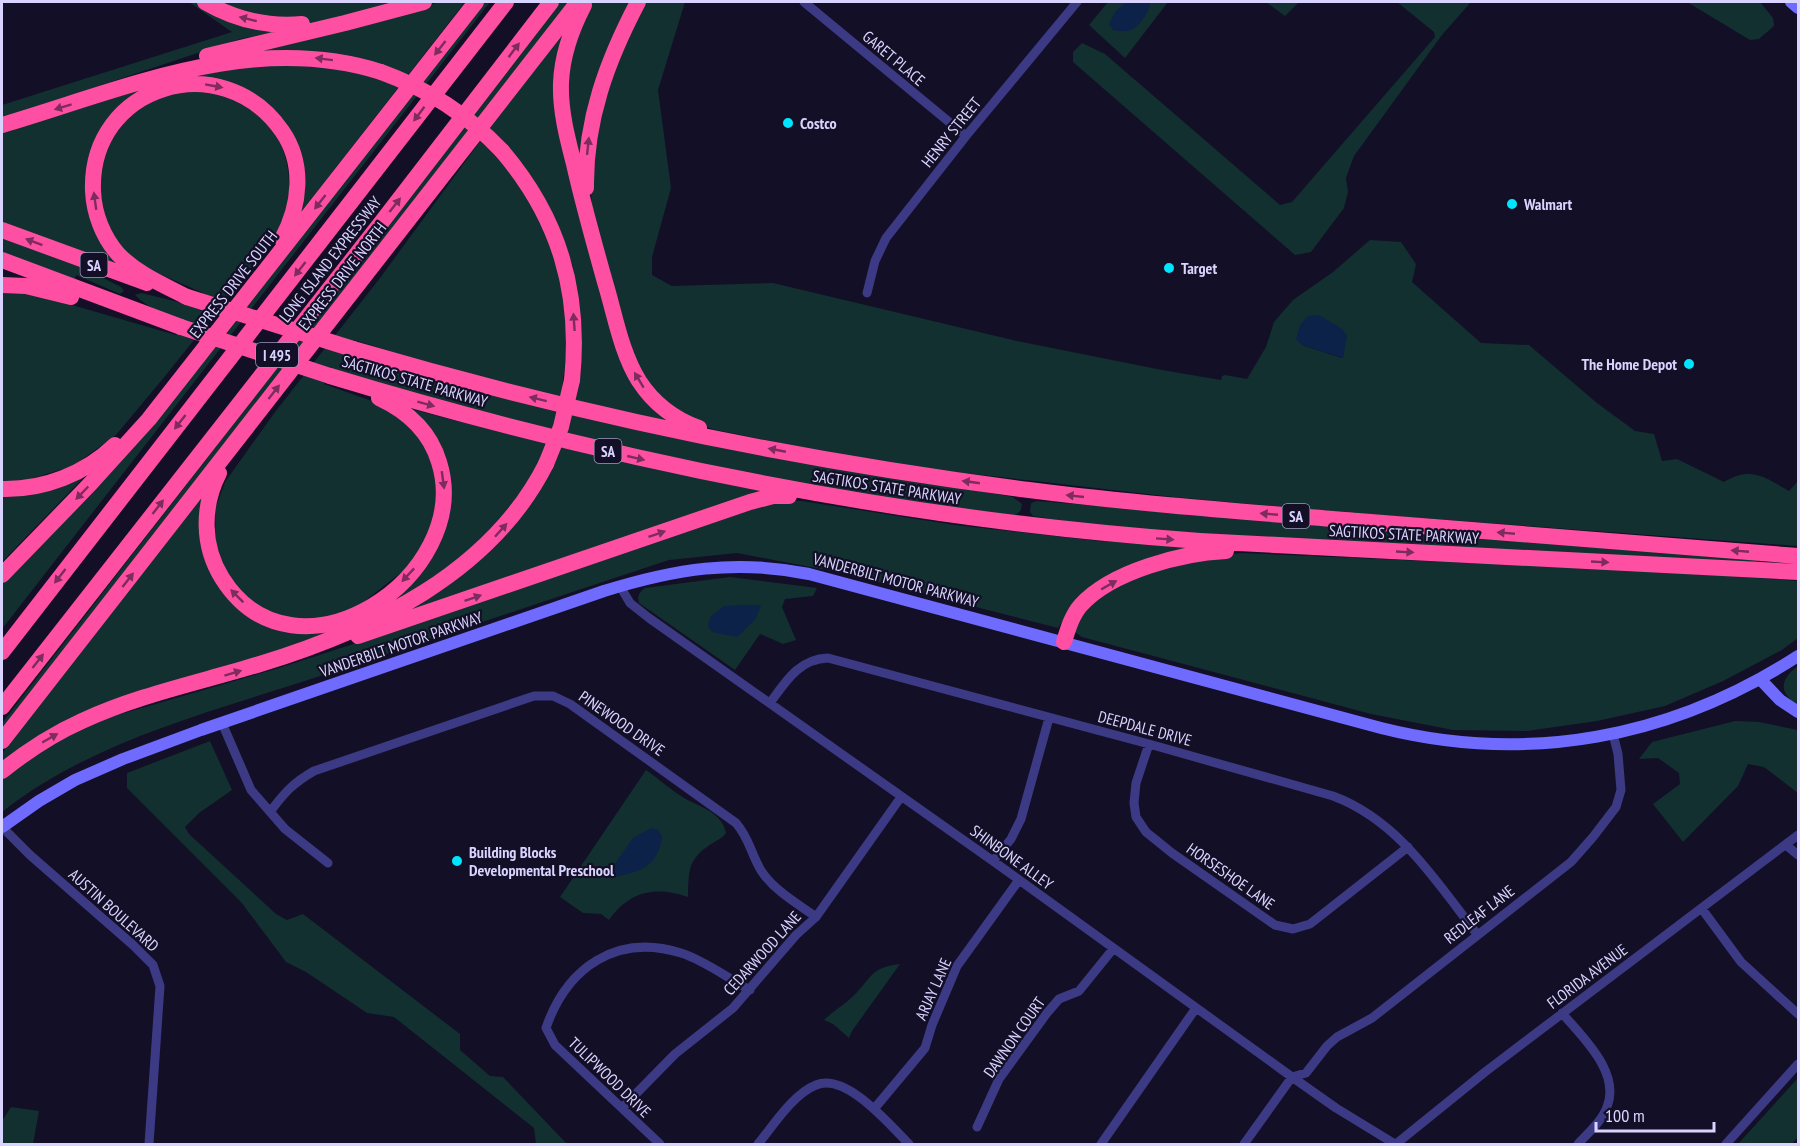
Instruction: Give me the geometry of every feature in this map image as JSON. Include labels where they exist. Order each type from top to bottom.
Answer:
[{"type":"highway","points":[[205,2],[238,17],[280,25],[311,24],[389,11]]},
{"type":"highway","points":[[112,92],[157,71],[212,54],[424,2]]},
{"type":"highway","name":"EXPRESS DRIVE SOUTH","points":[[2,575],[105,468],[163,402],[476,2]]},
{"type":"highway","name":"LONG ISLAND EXPRESSWAY","points":[[2,652],[506,2]]},
{"type":"highway","name":"LONG ISLAND EXPRESSWAY","points":[[2,707],[551,2]]},
{"type":"highway","name":"EXPRESS DRIVE NORTH","points":[[2,741],[578,2]]},
{"type":"highway","points":[[586,2],[568,42],[562,68],[561,94],[567,134],[589,225],[625,348],[635,374],[657,403],[679,420],[739,443]]},
{"type":"highway","points":[[589,225],[586,163],[592,117],[606,70],[638,2]]},
{"type":"highway","points":[[6,123],[194,68],[258,58],[323,59],[352,64],[381,72],[419,87],[445,102],[475,125],[502,151],[534,194],[548,220],[563,260],[570,290],[574,318],[572,380],[561,426],[546,464],[528,497],[491,542],[459,569],[384,614],[332,639],[290,655]]},
{"type":"highway","points":[[187,297],[142,273],[118,254],[102,227],[93,195],[96,160],[104,139],[116,121],[141,99],[175,86],[190,84],[219,86],[242,94],[269,115],[290,144],[298,178],[294,213],[261,277]]},
{"type":"highway","name":"SAGTIKOS STATE PARKWAY","points":[[2,230],[187,297],[352,349],[563,405],[739,443],[897,471],[1094,498],[1203,509],[1798,556]]},
{"type":"highway","name":"SAGTIKOS STATE PARKWAY","points":[[2,260],[181,327],[330,376],[490,421],[642,459],[772,486],[968,518],[1112,534],[1347,549],[1798,572]]},
{"type":"highway","points":[[2,285],[42,289],[181,327]]},
{"type":"highway","points":[[238,438],[213,488],[206,520],[208,542],[214,562],[230,590],[243,603],[266,617],[302,626],[325,626],[337,623],[380,600],[428,552],[436,535],[444,501],[441,469],[430,442],[419,426],[405,413],[389,402],[330,376]]},
{"type":"highway","points":[[2,489],[39,486],[76,472],[111,449],[163,402]]},
{"type":"highway","points":[[2,771],[47,739],[99,714],[385,628],[766,497],[789,496],[839,505],[891,506]]},
{"type":"highway","points":[[1064,642],[1073,616],[1088,598],[1120,579],[1164,561],[1193,554],[1222,551],[1292,552],[1347,549]]},
{"type":"main road","points":[[1791,2],[1798,8]]},
{"type":"main road","name":"VANDERBILT MOTOR PARKWAY","points":[[2,827],[39,801],[93,772],[158,746],[620,586],[696,568],[737,566],[782,569],[823,577],[1415,736],[1467,743],[1514,745],[1563,742],[1613,734],[1690,712],[1721,699],[1798,656]]},
{"type":"main road","points":[[1760,679],[1780,700],[1798,712]]},
{"type":"street","name":"GARET PLACE","points":[[804,2],[966,136]]},
{"type":"street","name":"HENRY STREET","points":[[867,293],[875,261],[886,238],[966,136],[1077,2]]},
{"type":"street","name":"SHINBONE ALLEY","points":[[620,586],[626,598],[641,612],[993,861],[1292,1077],[1336,1108],[1395,1144]]},
{"type":"street","name":"DEEPDALE DRIVE","points":[[770,702],[792,673],[817,658],[828,658],[1149,744],[1350,803],[1368,813],[1408,847],[1477,934]]},
{"type":"street","name":"PINEWOOD DRIVE","points":[[270,813],[283,794],[296,781],[314,771],[534,696],[553,696],[570,704],[605,728],[736,823],[746,834],[763,873],[776,887],[816,917]]},
{"type":"street","points":[[993,861],[1011,839],[1021,819],[1049,718]]},
{"type":"street","points":[[222,723],[251,790],[285,829],[328,863]]},
{"type":"street","name":"REDLEAF LANE","points":[[1292,1077],[1306,1073],[1337,1037],[1372,1018],[1571,862],[1616,807],[1621,790],[1613,734]]},
{"type":"street","name":"HORSESHOE LANE","points":[[1149,744],[1136,783],[1134,803],[1136,817],[1146,832],[1226,892],[1275,925],[1293,929],[1310,924],[1408,847]]},
{"type":"street","name":"CEDARWOOD LANE","points":[[622,1108],[675,1054],[734,1008],[796,935],[816,917],[901,796]]},
{"type":"street","name":"AUSTIN BOULEVARD","points":[[2,827],[153,965],[160,986],[149,1144]]},
{"type":"street","name":"FLORIDA AVENUE","points":[[1395,1144],[1562,1012],[1798,835]]},
{"type":"street","points":[[1786,845],[1798,855]]},
{"type":"street","name":"ARJAY LANE","points":[[874,1109],[925,1048],[932,1025],[957,966],[1019,880]]},
{"type":"street","points":[[1702,909],[1741,962],[1798,1014]]},
{"type":"street","name":"TULIPWOOD DRIVE","points":[[660,1144],[555,1045],[546,1028],[559,996],[574,978],[589,965],[606,955],[627,948],[654,947],[684,954],[750,990]]},
{"type":"street","name":"DAWNON COURT","points":[[977,1127],[999,1079],[1047,1013],[1059,999],[1078,991],[1113,949]]},
{"type":"street","points":[[1101,1144],[1197,1008]]},
{"type":"street","points":[[1562,1012],[1596,1055],[1609,1079],[1610,1094],[1607,1107],[1601,1118],[1578,1144]]},
{"type":"street","points":[[1726,1144],[1798,1064]]},
{"type":"street","points":[[1244,1144],[1292,1077]]},
{"type":"street","points":[[758,1144],[785,1110],[802,1093],[817,1084],[834,1084],[849,1090],[874,1109],[909,1144]]},
{"type":"green space","points":[[189,2],[408,2],[393,8],[240,39],[2,118],[2,105],[232,32]]},
{"type":"green space","points":[[438,2],[465,2],[298,216],[304,176],[246,92],[152,88],[89,168],[120,261],[116,267],[2,224],[2,132],[145,87],[220,69],[268,65],[382,65],[325,52],[240,52],[416,10]]},
{"type":"green space","points":[[483,2],[490,2],[2,629],[2,583],[93,490]]},
{"type":"green space","points":[[560,2],[568,2],[2,728],[2,723]]},
{"type":"green space","points":[[593,2],[633,2],[581,157],[576,158],[566,105],[572,39]]},
{"type":"green space","points":[[643,2],[685,2],[658,90],[671,188],[652,257],[652,275],[672,286],[773,283],[1017,341],[1221,380],[1225,375],[1247,379],[1266,347],[1274,322],[1293,300],[1333,272],[1370,240],[1401,242],[1416,264],[1412,282],[1481,343],[1529,345],[1597,403],[1635,431],[1654,434],[1662,461],[1677,459],[1724,482],[1734,477],[1750,474],[1765,478],[1789,491],[1798,481],[1798,546],[1339,512],[1173,497],[909,467],[712,429],[683,417],[659,402],[639,371],[592,216],[590,162],[602,95]],"holes":[[[1302,345],[1344,348],[1342,358]]]},
{"type":"green space","points":[[1108,2],[1168,2],[1125,58],[1089,25]]},
{"type":"green space","points":[[1266,2],[1299,2],[1285,16]]},
{"type":"green space","points":[[1397,2],[1471,2],[1442,35],[1354,156],[1346,178],[1348,192],[1344,208],[1311,252],[1295,255],[1073,62],[1073,52],[1082,43],[1105,54],[1280,205],[1292,202],[1435,37],[1434,32]]},
{"type":"green space","points":[[1687,2],[1760,2],[1773,18],[1774,26],[1759,39],[1750,40]]},
{"type":"green space","points":[[563,31],[555,75],[604,301],[669,421],[511,388],[354,340],[350,354],[771,456],[1013,497],[1022,504],[1019,512],[1014,515],[875,500],[632,453],[329,370],[324,384],[383,405],[412,425],[430,453],[438,490],[430,535],[407,568],[357,607],[325,620],[291,620],[256,606],[228,580],[216,548],[215,510],[225,482],[275,412],[380,278],[481,140],[528,198],[549,238],[565,302],[567,320],[567,349],[562,388],[581,344],[573,266],[546,203],[488,129]]},
{"type":"green space","points":[[187,89],[216,92],[233,97],[249,106],[273,130],[281,145],[289,177],[286,212],[275,238],[116,435],[73,466],[20,482],[2,481],[2,293],[34,294],[176,335],[181,321],[151,307],[135,295],[141,293],[199,307],[203,293],[137,264],[115,242],[98,204],[100,161],[120,124],[152,99]]},
{"type":"green space","points":[[2,236],[79,266],[121,287],[124,291],[120,294],[76,275],[74,282],[2,255]]},
{"type":"green space","points":[[403,407],[511,435],[776,493],[398,615],[460,575],[531,479],[476,548],[406,595],[299,646],[162,688],[2,764],[2,753],[203,495],[228,596],[307,632],[411,578],[449,492]]},
{"type":"green space","points":[[84,477],[2,562],[2,493]]},
{"type":"green space","points":[[785,500],[955,525],[1098,541],[1215,547],[1076,602],[1058,628],[847,574],[737,553],[669,560],[148,733],[72,767],[36,788],[2,812],[2,779],[27,758],[70,734],[104,719],[279,668],[415,624],[767,502]]},
{"type":"green space","points":[[1037,501],[1757,558],[1758,565],[1121,530],[1033,516],[1030,512],[1031,503]]},
{"type":"green space","points":[[1243,553],[1676,572],[1798,581],[1798,638],[1782,650],[1723,681],[1665,706],[1597,721],[1527,731],[1453,730],[1371,714],[1082,637],[1073,627],[1089,602],[1129,578],[1205,556]]},
{"type":"green space","points":[[730,577],[817,588],[813,596],[785,599],[782,607],[796,640],[783,644],[760,634],[735,670],[639,603],[639,594],[645,588]]},
{"type":"green space","points":[[1798,666],[1798,705],[1787,696],[1784,686],[1788,676]]},
{"type":"green space","points":[[1735,721],[1759,722],[1798,730],[1798,793],[1764,767],[1748,764],[1738,786],[1683,842],[1653,804],[1680,784],[1679,773],[1658,758],[1639,759],[1652,742]]},
{"type":"green space","points":[[210,741],[232,790],[199,813],[185,827],[189,834],[276,914],[287,920],[303,914],[460,1034],[460,1050],[490,1076],[503,1077],[567,1144],[536,1144],[534,1128],[394,1017],[367,1013],[306,972],[286,962],[241,902],[127,788],[127,773]]},
{"type":"green space","points":[[646,770],[679,795],[715,815],[724,826],[726,833],[697,855],[693,861],[689,873],[688,897],[665,892],[644,894],[626,903],[609,920],[601,914],[583,913],[560,897]]},
{"type":"green space","points":[[900,964],[849,1038],[833,1024],[824,1020],[850,999],[875,972],[881,968]]},
{"type":"green space","points":[[1798,1078],[1798,1137],[1792,1144],[1738,1144]]},
{"type":"green space","points":[[11,1107],[39,1111],[33,1144],[2,1144],[2,1121]]},
{"type":"water","points":[[1126,2],[1150,2],[1147,13],[1137,26],[1127,31],[1113,30],[1109,24],[1115,12]]},
{"type":"water","points":[[1319,315],[1342,329],[1347,336],[1343,358],[1302,345],[1296,339],[1300,325],[1308,316]]},
{"type":"water","points":[[761,605],[755,620],[737,637],[712,632],[708,626],[710,617],[724,606]]},
{"type":"water","points":[[651,828],[658,830],[662,836],[660,847],[651,862],[637,871],[609,878],[611,869],[633,838]]},
{"type":"place","name":"Costco","points":[[788,123]]},
{"type":"place","name":"Walmart","points":[[1512,204]]},
{"type":"place","name":"Target","points":[[1169,268]]},
{"type":"place","name":"The Home Depot","points":[[1689,364]]},
{"type":"place","name":"Building Blocks Developmental Preschool","points":[[457,861]]}]
